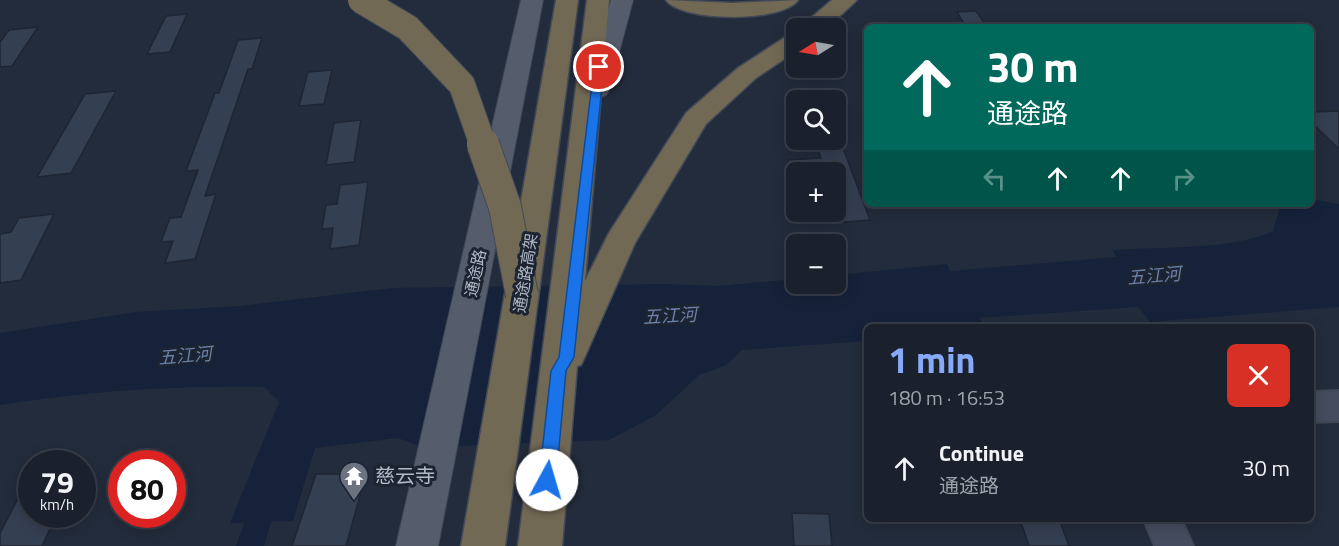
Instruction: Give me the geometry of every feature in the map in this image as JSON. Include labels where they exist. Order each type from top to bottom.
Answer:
[{"type":"highway","points":[[361,0],[408,28],[462,85],[505,207],[522,295]]},
{"type":"highway","name":"通途路高架","points":[[483,546],[567,0]]},
{"type":"highway","points":[[564,363],[598,0]]},
{"type":"highway","points":[[677,0],[717,9],[772,7],[787,0]]},
{"type":"highway","points":[[809,18],[829,0]]},
{"type":"highway","points":[[825,18],[846,0]]},
{"type":"highway","points":[[564,363],[579,335],[620,241],[696,119],[786,39]]},
{"type":"highway","points":[[747,73],[786,48]]},
{"type":"main road","name":"通途路","points":[[417,546],[532,0]]},
{"type":"main road","points":[[541,546],[575,285],[606,0]]},
{"type":"main road","points":[[597,90],[622,0]]},
{"type":"street","points":[[1314,407],[1339,406]]},
{"type":"street","points":[[1163,522],[1174,546]]},
{"type":"water","name":"五江河","points":[[1314,200],[1339,204],[1339,307],[1150,322],[1138,307],[980,318],[983,324],[864,324],[864,341],[742,350],[726,365],[699,375],[656,415],[609,440],[457,446],[416,445],[398,438],[315,448],[293,521],[230,523],[279,402],[264,387],[132,390],[0,405],[0,333],[136,312],[240,306],[392,288],[665,284],[718,286],[786,280],[786,294],[846,294],[846,274],[947,264],[950,271],[1116,257],[1113,250],[1216,245],[1273,231],[1280,207],[1314,207]]},
{"type":"building","points":[[976,11],[985,24],[964,24],[957,12]]},
{"type":"building","points":[[187,14],[170,52],[147,54],[166,16]]},
{"type":"building","points":[[38,27],[12,66],[0,67],[0,42],[9,30]]},
{"type":"building","points":[[262,38],[252,69],[248,69],[205,196],[216,194],[195,259],[165,263],[173,241],[161,242],[170,218],[181,217],[198,170],[186,171],[215,93],[219,93],[238,40]]},
{"type":"building","points":[[332,70],[324,104],[299,106],[308,72]]},
{"type":"building","points":[[116,91],[71,173],[37,177],[85,94]]},
{"type":"building","points":[[1339,111],[1339,149],[1314,125],[1314,112]]},
{"type":"building","points":[[361,120],[354,162],[326,165],[334,123]]},
{"type":"building","points":[[818,150],[844,150],[870,220],[846,222],[846,162],[788,162],[788,160],[821,158]]},
{"type":"building","points":[[368,182],[359,245],[330,249],[333,228],[322,229],[326,205],[337,204],[340,185]]},
{"type":"building","points":[[54,214],[21,280],[0,283],[0,234],[11,232],[19,218]]},
{"type":"building","points":[[316,474],[366,474],[346,546],[292,546]]},
{"type":"building","points":[[18,499],[18,528],[50,528],[42,546],[0,546],[0,533]]},
{"type":"building","points":[[792,513],[829,514],[832,546],[794,546]]},
{"type":"building","points":[[1021,522],[1060,522],[1069,546],[1029,546]]},
{"type":"waterway","points":[[250,546],[266,495]]},
{"type":"place","name":"慈云寺","points":[[354,502]]},
{"type":"route","points":[[547,480],[559,371],[566,357],[599,67]]}]
